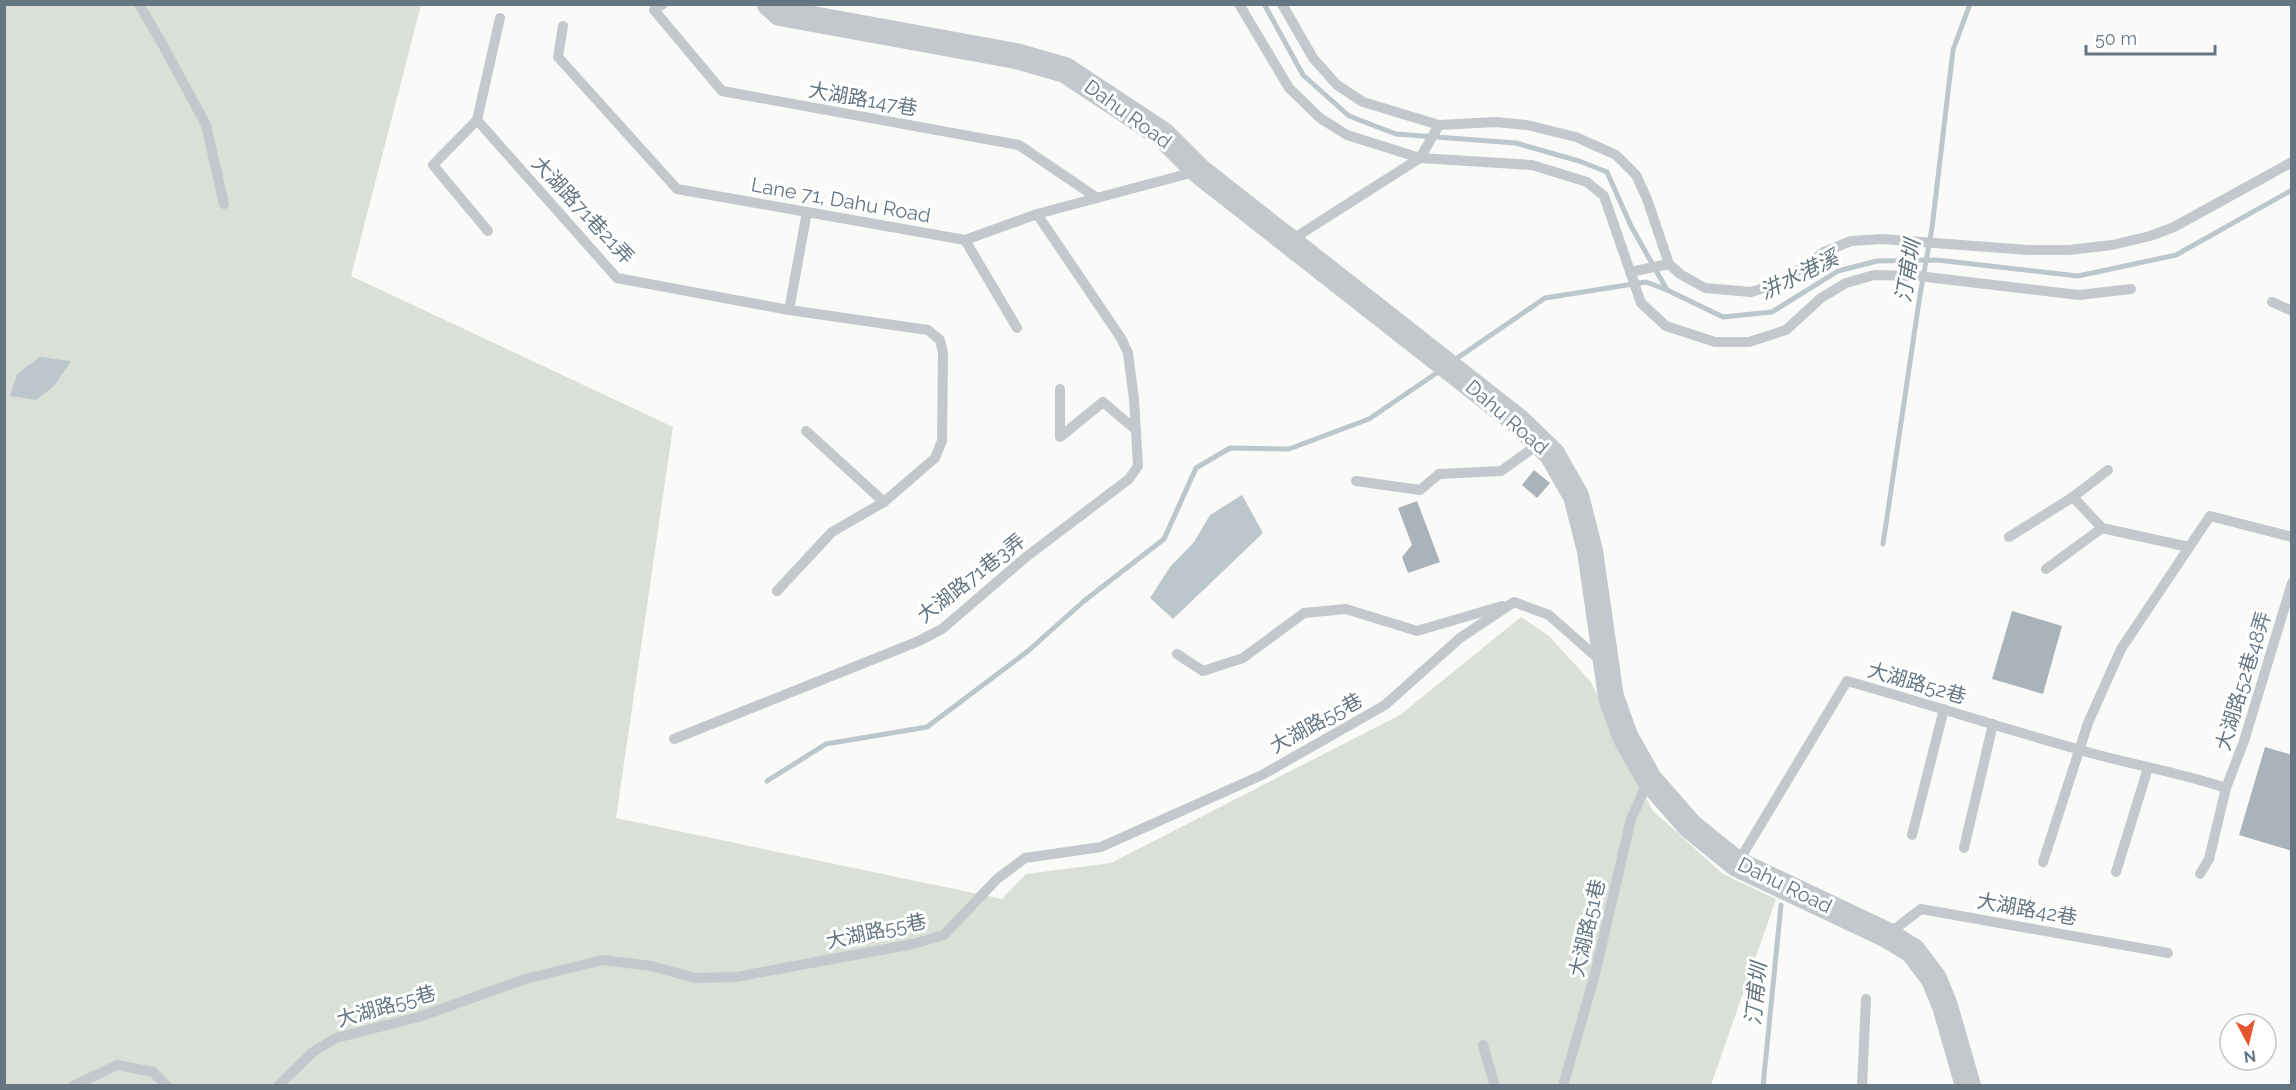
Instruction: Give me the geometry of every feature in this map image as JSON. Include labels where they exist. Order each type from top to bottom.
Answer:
[{"type":"street","name":"Dahu Road","points":[[770,4],[780,13],[1016,56],[1065,70],[1162,134],[1199,171],[1519,422],[1552,454],[1576,496],[1590,551],[1611,697],[1625,736],[1649,779],[1690,826],[1737,864],[1887,935],[1913,951],[1934,979],[1945,1006],[1968,1086]]},
{"type":"lane","points":[[139,4],[206,124],[224,204]]},
{"type":"lane","name":"大湖路147巷","points":[[663,4],[654,10],[722,91],[1019,145],[1097,198]]},
{"type":"lane","points":[[1239,4],[1289,88],[1320,118],[1347,135],[1420,158],[1532,165],[1587,182],[1604,196],[1641,303],[1665,326],[1715,342],[1749,342],[1786,330],[1821,298],[1846,283],[1874,275],[1918,276],[2079,295],[2131,289]]},
{"type":"lane","points":[[1282,4],[1313,58],[1337,85],[1363,102],[1439,125],[1496,122],[1527,125],[1576,137],[1616,155],[1635,175],[1647,199],[1669,264],[1680,274],[1705,288],[1751,292],[1780,283],[1824,252],[1851,242],[1882,238],[2002,246],[2028,250],[2069,250],[2112,245],[2150,236],[2174,227],[2292,162]]},
{"type":"lane","points":[[488,231],[433,165],[477,120],[500,18]]},
{"type":"lane","name":"Lane 71, Dahu Road","points":[[563,26],[558,57],[677,189],[965,240],[1037,214],[1199,171]]},
{"type":"lane","name":"大湖路71巷21弄","points":[[477,120],[618,278],[789,310],[928,330],[940,340],[943,353],[942,441],[934,458],[884,502],[832,532],[777,591]]},
{"type":"lane","points":[[1288,242],[1420,158],[1439,125]]},
{"type":"lane","points":[[789,310],[807,213]]},
{"type":"lane","name":"大湖路71巷3弄","points":[[674,739],[920,641],[942,628],[1026,557],[1130,479],[1138,466],[1128,353],[1121,338],[1037,214]]},
{"type":"lane","points":[[965,240],[1017,328]]},
{"type":"lane","points":[[1630,272],[1669,264]]},
{"type":"lane","points":[[2272,302],[2292,310]]},
{"type":"lane","points":[[1060,389],[1060,437],[1103,402],[1136,430]]},
{"type":"lane","points":[[806,431],[884,502]]},
{"type":"lane","points":[[1356,481],[1420,490],[1439,474],[1501,471],[1540,443]]},
{"type":"lane","points":[[2009,537],[2073,497],[2108,470]]},
{"type":"lane","points":[[2073,497],[2102,528],[2189,547]]},
{"type":"lane","points":[[2043,862],[2079,750],[2121,649],[2210,516],[2292,537]]},
{"type":"lane","points":[[2046,569],[2102,528]]},
{"type":"lane","name":"大湖路52巷48弄","points":[[2200,874],[2209,859],[2226,788],[2244,741],[2292,584]]},
{"type":"lane","points":[[1177,654],[1203,671],[1243,658],[1304,613],[1346,609],[1417,631],[1514,602],[1549,615],[1607,666]]},
{"type":"lane","name":"大湖路55巷","points":[[278,1086],[313,1052],[336,1038],[419,1017],[525,979],[603,960],[651,966],[695,978],[736,977],[913,944],[944,935],[997,879],[1025,858],[1101,847],[1262,775],[1385,705],[1460,638],[1514,602]]},
{"type":"lane","name":"大湖路52巷","points":[[1737,864],[1847,681],[2079,750],[2190,776],[2226,788]]},
{"type":"lane","points":[[1912,835],[1944,709]]},
{"type":"lane","points":[[1964,848],[1993,724]]},
{"type":"lane","points":[[2116,872],[2148,768]]},
{"type":"lane","name":"大湖路51巷","points":[[1563,1086],[1594,978],[1631,819],[1649,779]]},
{"type":"lane","name":"大湖路42巷","points":[[1887,935],[1921,909],[2168,953]]},
{"type":"lane","points":[[1862,1086],[1866,999]]},
{"type":"lane","points":[[1483,1045],[1495,1086]]},
{"type":"lane","points":[[74,1086],[117,1065],[153,1072],[167,1086]]},
{"type":"shaded area","points":[[5,5],[421,5],[351,276],[673,427],[616,818],[1002,899],[1026,874],[1111,863],[1400,715],[1521,617],[1549,636],[1591,682],[1652,810],[1723,874],[1776,899],[1711,1085],[5,1086]]},
{"type":"shaded area","points":[[40,357],[71,361],[54,386],[36,400],[10,396],[17,374]]},
{"type":"shaded area","points":[[1242,495],[1263,533],[1173,619],[1150,598],[1170,567],[1194,542],[1210,515]]},
{"type":"building","points":[[1534,470],[1550,483],[1537,498],[1522,485]]},
{"type":"building","points":[[1417,501],[1440,562],[1408,573],[1402,557],[1412,545],[1398,508]]},
{"type":"building","points":[[2012,611],[2062,626],[2043,694],[1992,679]]},
{"type":"building","points":[[2265,747],[2292,755],[2292,851],[2239,835]]},
{"type":"waterway","name":"汫水港溪","points":[[1264,4],[1303,75],[1349,116],[1396,134],[1516,143],[1579,161],[1607,172],[1631,226],[1667,290],[1723,317],[1772,312],[1838,271],[1877,261],[1937,260],[2078,276],[2176,255],[2292,190]]},
{"type":"waterway","name":"汀甫圳","points":[[1883,544],[1932,228],[1953,50],[1970,4]]},
{"type":"waterway","points":[[1453,361],[1545,298],[1646,282],[1667,290]]},
{"type":"waterway","points":[[767,781],[826,744],[927,727],[1028,651],[1084,601],[1164,539],[1196,468],[1230,448],[1289,449],[1369,419],[1441,370]]},
{"type":"waterway","name":"汀甫圳","points":[[1763,1086],[1781,905]]}]
